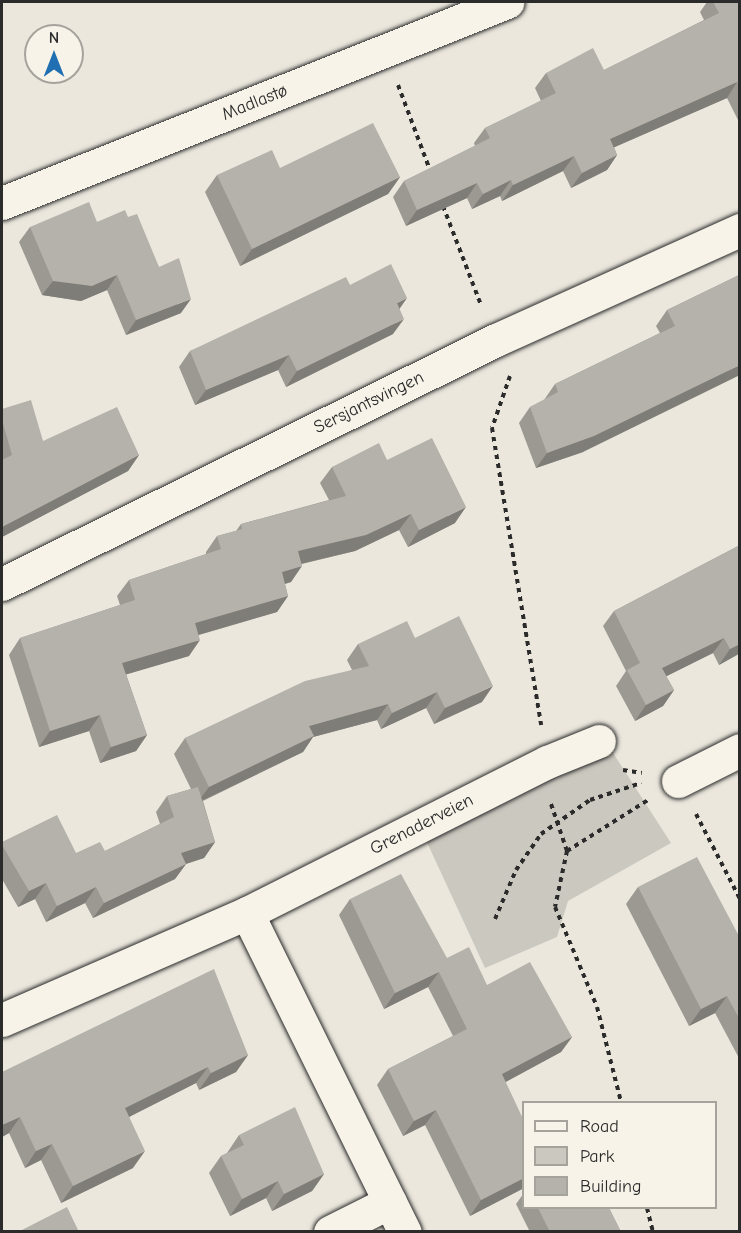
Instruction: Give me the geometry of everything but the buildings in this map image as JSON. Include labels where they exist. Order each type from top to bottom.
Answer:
[{"type":"street","name":"Madlastø","points":[[2,203],[507,2]]},
{"type":"street","name":"Sersjantsvingen","points":[[2,584],[496,340],[740,230]]},
{"type":"street","points":[[678,781],[740,750]]},
{"type":"street","name":"Grenaderveien","points":[[4,1010],[247,913],[566,761]]},
{"type":"street","points":[[247,913],[405,1232]]},
{"type":"street","points":[[330,1232],[390,1202]]},
{"type":"path","points":[[385,51],[435,182]]},
{"type":"path","points":[[439,193],[510,376],[492,428],[566,761],[567,851],[555,907],[597,1007],[621,1101]]},
{"type":"path","points":[[566,761],[581,767],[678,781]]},
{"type":"path","points":[[567,851],[678,781]]},
{"type":"path","points":[[678,781],[740,899]]},
{"type":"path","points":[[495,920],[516,870],[541,834],[590,801],[641,783]]},
{"type":"path","points":[[647,1209],[653,1232]]},
{"type":"green space","points":[[606,742],[671,843],[568,901],[557,937],[485,968],[425,838]]}]
